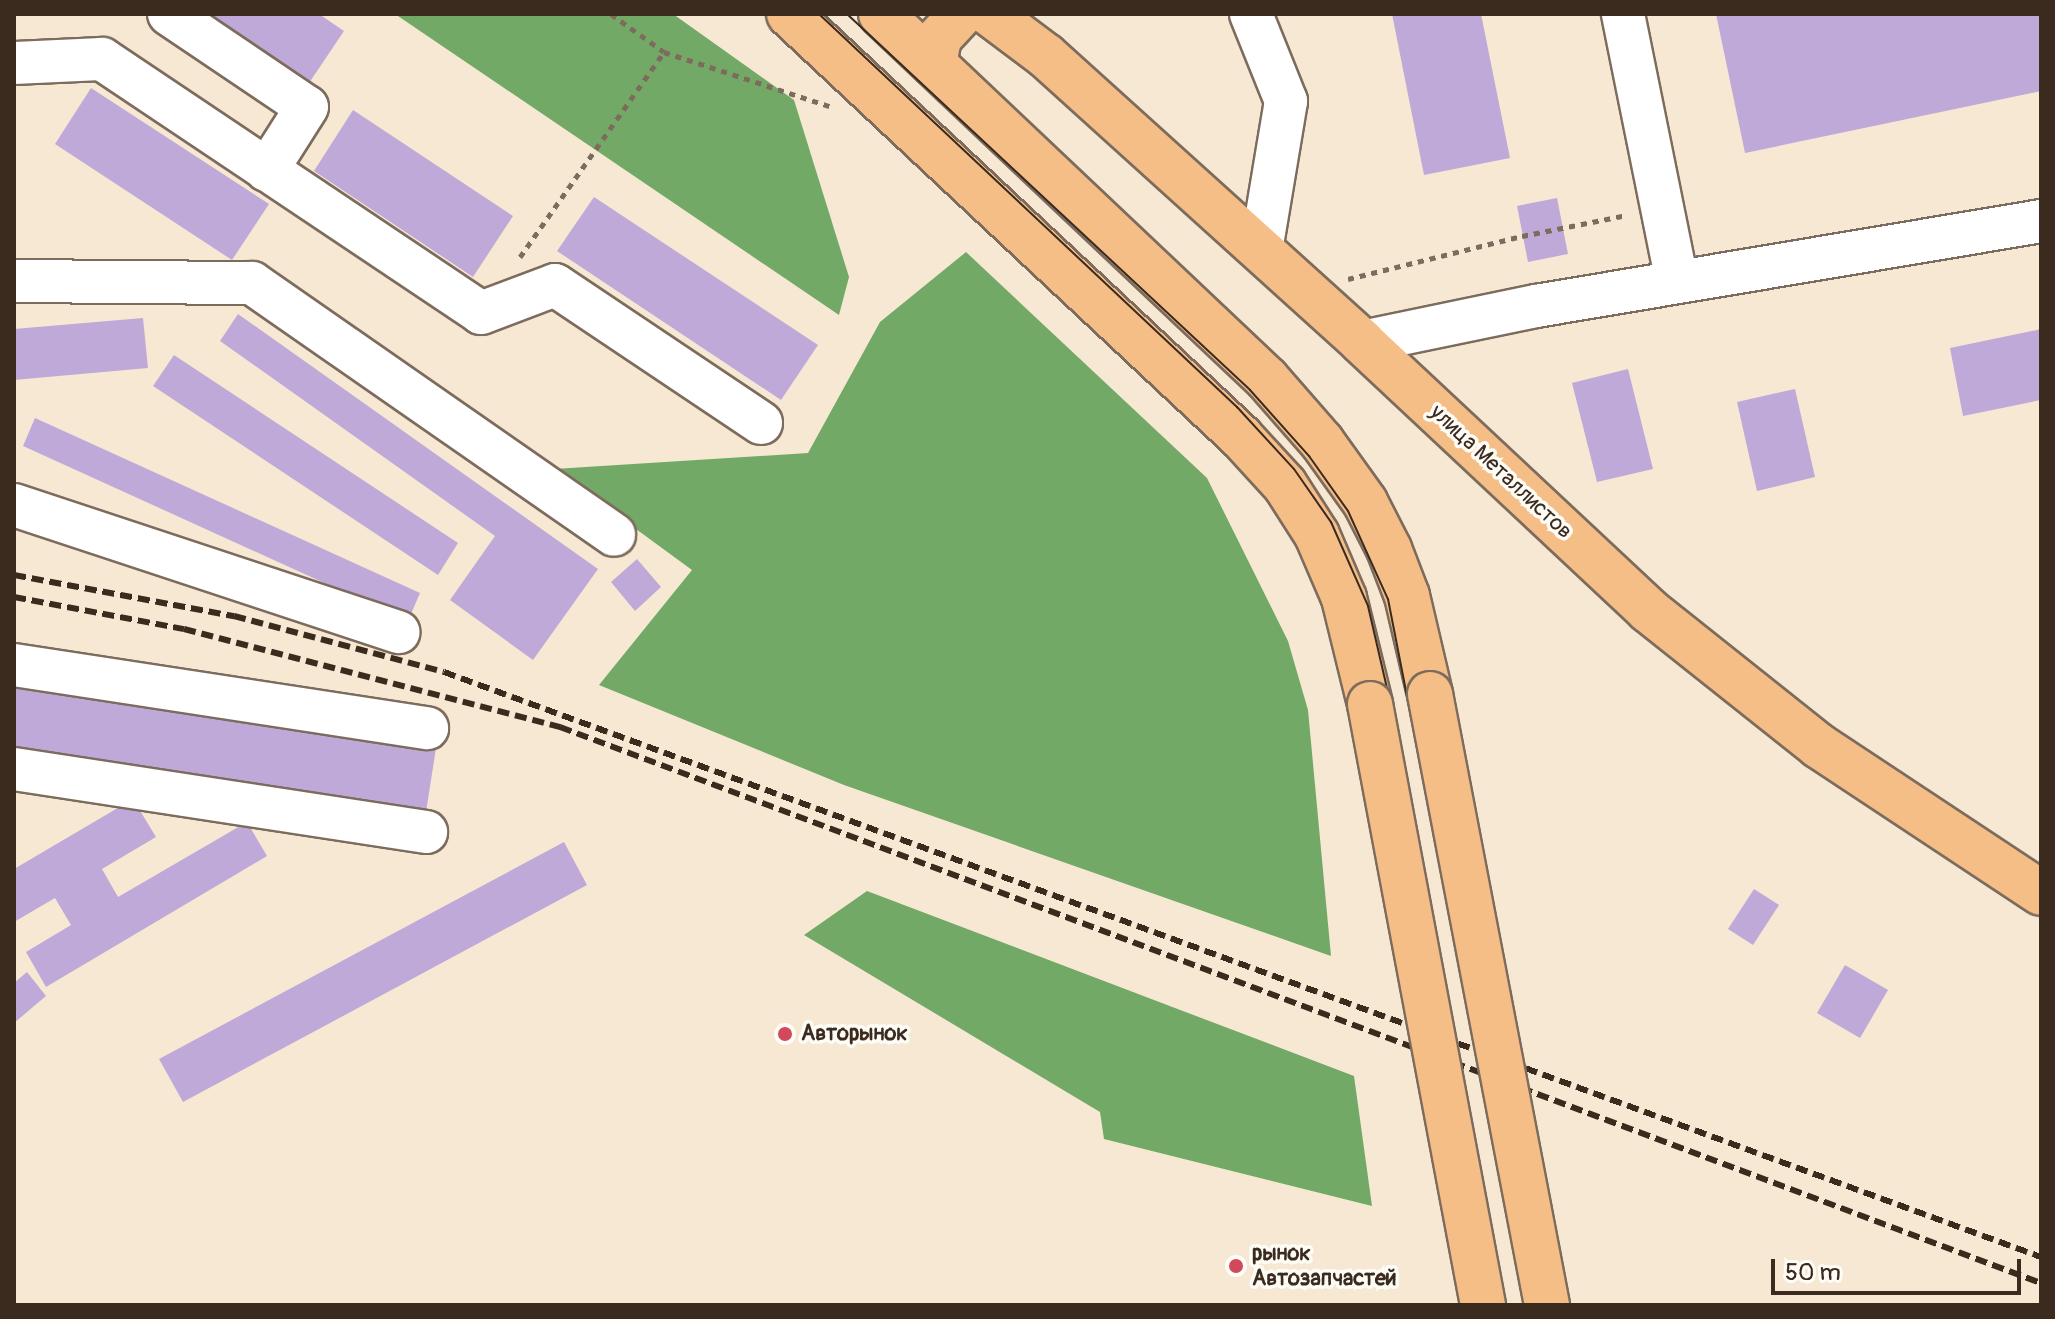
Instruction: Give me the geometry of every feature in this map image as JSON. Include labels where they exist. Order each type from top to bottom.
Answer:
[{"type":"main road","points":[[789,14],[1241,437],[1285,485],[1317,535],[1344,598],[1370,704],[1483,1305]]},
{"type":"main road","points":[[881,14],[1267,379],[1322,442],[1365,502],[1389,549],[1407,596],[1430,694],[1547,1305]]},
{"type":"main road","points":[[934,64],[939,38],[961,14]]},
{"type":"main road","name":"улица Металлистов","points":[[990,14],[1046,56],[1305,290],[1648,610],[1819,746],[2041,893]]},
{"type":"lane","points":[[169,14],[307,107],[267,170]]},
{"type":"lane","points":[[1251,14],[1286,101],[1261,251]]},
{"type":"lane","points":[[1623,14],[1677,282]]},
{"type":"lane","points":[[14,63],[102,59],[481,313],[555,285],[761,423]]},
{"type":"lane","points":[[1362,342],[1677,282],[2041,221]]},
{"type":"lane","points":[[14,281],[252,283],[614,535]]},
{"type":"lane","points":[[14,505],[399,632]]},
{"type":"lane","points":[[14,665],[427,728]]},
{"type":"lane","points":[[14,769],[426,832]]},
{"type":"path","points":[[611,14],[664,52],[831,107]]},
{"type":"path","points":[[518,261],[664,52]]},
{"type":"path","points":[[1305,290],[1532,234],[1662,209]]},
{"type":"green space","points":[[395,14],[673,14],[794,100],[849,277],[839,315]]},
{"type":"green space","points":[[966,252],[1207,478],[1288,641],[1308,710],[1331,956],[844,785],[599,685],[692,570],[554,469],[808,453],[880,322]]},
{"type":"green space","points":[[867,891],[1354,1076],[1372,1206],[1104,1139],[1100,1112],[804,935]]},
{"type":"building","points":[[200,14],[319,14],[344,31],[307,86]]},
{"type":"building","points":[[1392,14],[1481,14],[1510,158],[1424,175]]},
{"type":"building","points":[[1716,14],[2041,14],[2041,91],[1745,153]]},
{"type":"building","points":[[91,88],[269,204],[232,260],[55,144]]},
{"type":"building","points":[[353,110],[513,216],[473,277],[314,171]]},
{"type":"building","points":[[594,197],[818,345],[781,400],[557,251]]},
{"type":"building","points":[[1557,198],[1568,254],[1528,262],[1517,206]]},
{"type":"building","points":[[238,314],[598,569],[533,660],[450,600],[495,536],[220,341]]},
{"type":"building","points":[[143,318],[148,368],[14,380],[14,329]]},
{"type":"building","points":[[2041,329],[2041,400],[1963,416],[1950,348]]},
{"type":"building","points":[[174,355],[458,543],[438,575],[153,386]]},
{"type":"building","points":[[1628,369],[1653,469],[1597,482],[1572,383]]},
{"type":"building","points":[[1795,389],[1815,477],[1757,491],[1737,402]]},
{"type":"building","points":[[35,418],[420,593],[408,621],[23,446]]},
{"type":"building","points":[[637,559],[661,587],[635,611],[611,582]]},
{"type":"building","points":[[14,683],[436,748],[426,812],[14,748]]},
{"type":"building","points":[[133,799],[156,837],[102,869],[118,897],[247,822],[267,856],[46,987],[26,952],[71,925],[55,898],[14,922],[14,869]]},
{"type":"building","points":[[564,842],[587,885],[183,1102],[159,1059]]},
{"type":"building","points":[[1754,889],[1779,905],[1753,945],[1728,929]]},
{"type":"building","points":[[1845,965],[1888,990],[1860,1038],[1817,1013]]},
{"type":"building","points":[[27,972],[46,996],[14,1023],[14,983]]},
{"type":"tram line","points":[[819,14],[1237,407],[1294,469],[1331,522],[1368,606],[1390,701],[1504,1305]]},
{"type":"tram line","points":[[847,14],[1250,390],[1309,456],[1348,511],[1388,599],[1526,1305]]},
{"type":"railway","points":[[14,575],[234,616],[444,672],[2041,1257]]},
{"type":"railway","points":[[14,597],[184,629],[560,727],[2041,1283]]},
{"type":"place","name":"Авторынок","points":[[785,1034]]},
{"type":"place","name":"рынок Автозапчастей","points":[[1236,1266]]}]
